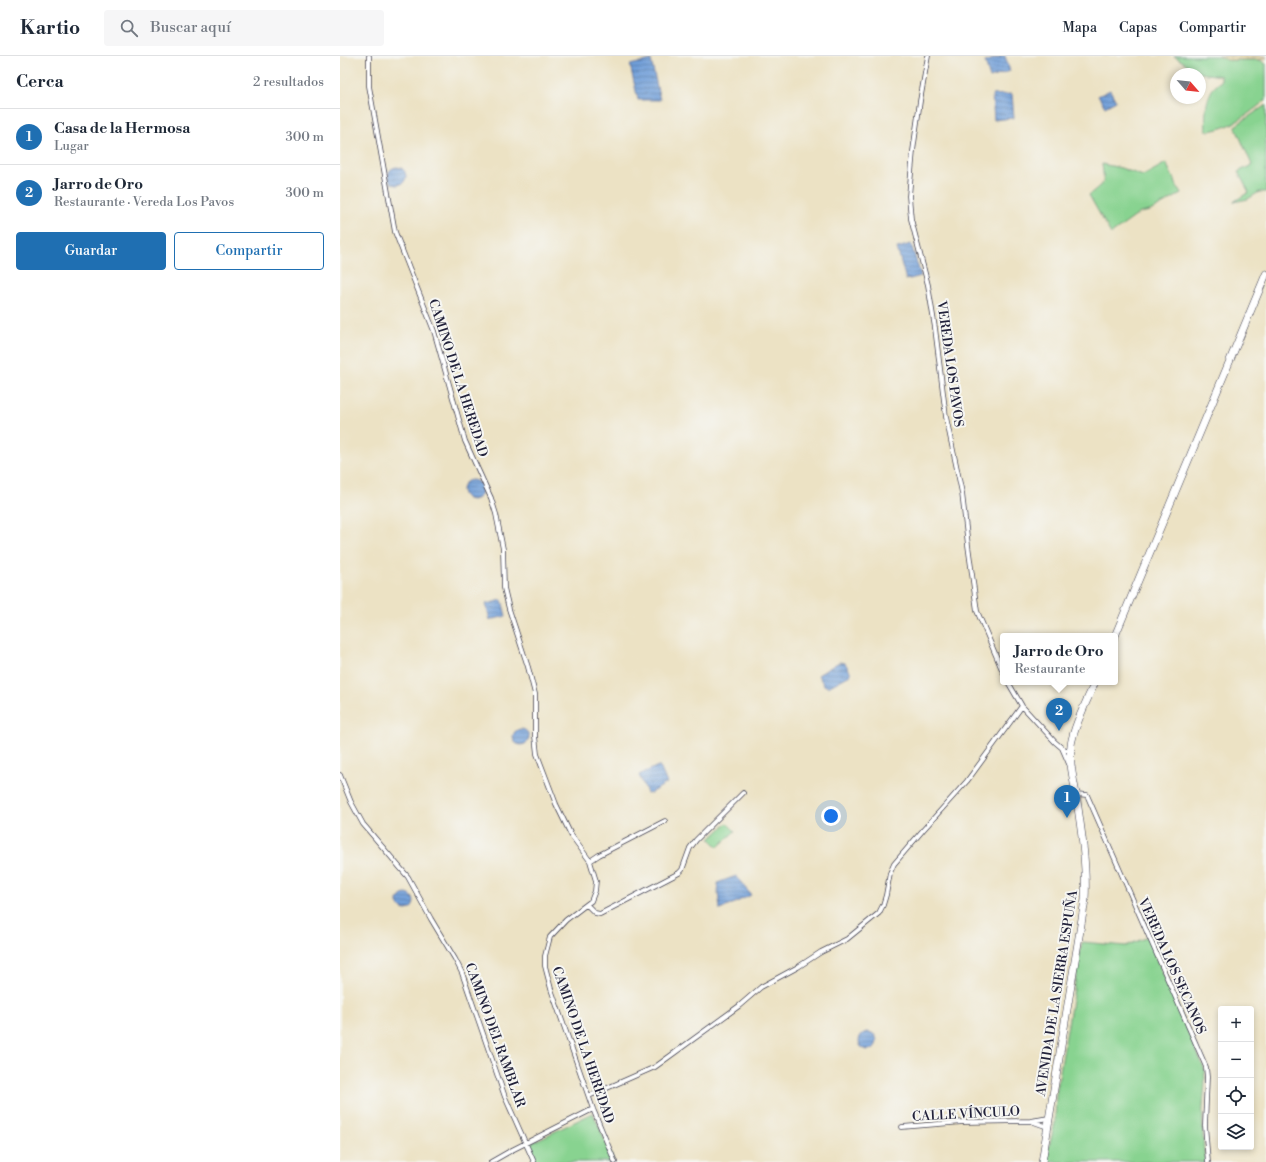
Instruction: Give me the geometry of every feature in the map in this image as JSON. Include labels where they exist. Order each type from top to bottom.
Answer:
[{"type":"main road","points":[[1116,633],[1266,274]]},
{"type":"main road","name":"AVENIDA DE LA SIERRA ESPUÑA","points":[[1044,1154],[1085,900],[1085,869],[1076,794],[1071,768],[1071,752],[1075,730],[1094,685]]},
{"type":"main road","name":"AVENIDA DE LA SIERRA ESPUÑA","points":[[1042,1162],[1052,1129],[1053,1120],[1049,1118]]},
{"type":"street","name":"CAMINO DE LA HEREDAD","points":[[369,56],[369,86],[395,232],[434,331],[465,441],[490,496],[496,514],[503,549],[504,588],[535,694],[535,736],[537,754],[564,821],[571,834],[590,861],[596,886],[594,895],[587,905],[566,920],[550,937],[545,956],[545,966],[551,989],[589,1096],[616,1162]]},
{"type":"street","name":"VEREDA LOS PAVOS","points":[[928,56],[913,151],[909,196],[911,219],[928,285],[946,417],[962,493],[977,611],[1000,665]]},
{"type":"street","points":[[1010,685],[1022,706],[1062,748],[1071,768]]},
{"type":"street","points":[[589,1096],[655,1067],[739,1006],[761,987],[798,967],[821,952],[847,939],[879,913],[883,905],[890,873],[894,864],[922,830],[967,781],[1022,706]]},
{"type":"street","points":[[1062,748],[1071,752]]},
{"type":"street","name":"CAMINO DEL RAMBLAR","points":[[340,775],[353,807],[363,824],[408,877],[455,959],[462,973],[505,1097],[534,1162]]},
{"type":"street","points":[[587,905],[596,913],[600,914],[679,873],[682,870],[690,848],[696,840],[742,793]]},
{"type":"street","name":"VEREDA LOS SECANOS","points":[[1076,794],[1087,795],[1206,1067],[1208,1077],[1205,1125],[1208,1162]]},
{"type":"street","points":[[590,861],[666,821]]},
{"type":"street","points":[[491,1162],[594,1109]]},
{"type":"street","name":"CALLE VÍNCULO","points":[[902,1127],[963,1122],[1031,1121],[1049,1118]]},
{"type":"street","name":"CALLE VÍNCULO","points":[[1031,1121],[1048,1127]]},
{"type":"green space","points":[[1174,56],[1218,56],[1228,60],[1260,60],[1266,64],[1266,100],[1245,116],[1231,124],[1223,128],[1206,131],[1208,100],[1212,90],[1221,81],[1221,76],[1206,74],[1206,68],[1192,68]]},
{"type":"green space","points":[[1266,105],[1266,192],[1259,192],[1248,199],[1233,202],[1249,192],[1238,172],[1252,165],[1235,126]]},
{"type":"green space","points":[[1166,163],[1181,194],[1150,211],[1140,213],[1111,234],[1089,195],[1104,182],[1102,164],[1121,168],[1143,176]]},
{"type":"green space","points":[[727,823],[735,831],[718,847],[710,839]]},
{"type":"green space","points":[[1147,937],[1204,1068],[1203,1141],[1205,1162],[1045,1162],[1055,1123],[1056,1095],[1082,942],[1126,946]]},
{"type":"green space","points":[[593,1113],[614,1162],[536,1162],[529,1144]]},
{"type":"sand","points":[[1218,56],[1266,56],[1266,59],[1228,60]]},
{"type":"water","points":[[1005,56],[1010,71],[990,78],[985,62]]},
{"type":"water","points":[[651,60],[660,100],[638,100],[630,65]]},
{"type":"water","points":[[1110,90],[1116,101],[1105,107],[1098,96]]},
{"type":"water","points":[[1012,94],[1014,118],[994,120],[992,95]]},
{"type":"water","points":[[397,167],[401,168],[405,172],[405,180],[401,184],[397,185],[393,184],[389,180],[388,176],[389,172],[393,168]]},
{"type":"water","points":[[911,244],[921,276],[906,280],[897,248]]},
{"type":"water","points":[[472,480],[479,483],[482,490],[479,497],[472,500],[465,497],[462,490],[465,483]]},
{"type":"water","points":[[502,600],[506,616],[490,620],[486,604]]},
{"type":"water","points":[[839,662],[845,663],[851,673],[850,675],[828,687],[824,685],[818,675]]},
{"type":"water","points":[[521,729],[527,731],[529,737],[527,743],[521,745],[515,743],[513,737],[515,731]]},
{"type":"water","points":[[658,766],[660,767],[667,783],[650,793],[647,793],[639,775]]},
{"type":"water","points":[[736,876],[751,895],[720,910],[717,883]]},
{"type":"water","points":[[403,894],[409,894],[414,899],[412,908],[409,910],[403,910],[398,905],[398,899]]},
{"type":"water","points":[[868,1032],[874,1035],[877,1041],[874,1047],[868,1050],[862,1047],[859,1041],[862,1035]]},
{"type":"place","name":"Jarro de Oro","points":[[1059,731]]},
{"type":"place","name":"Casa de la Hermosa","points":[[1067,818]]}]
